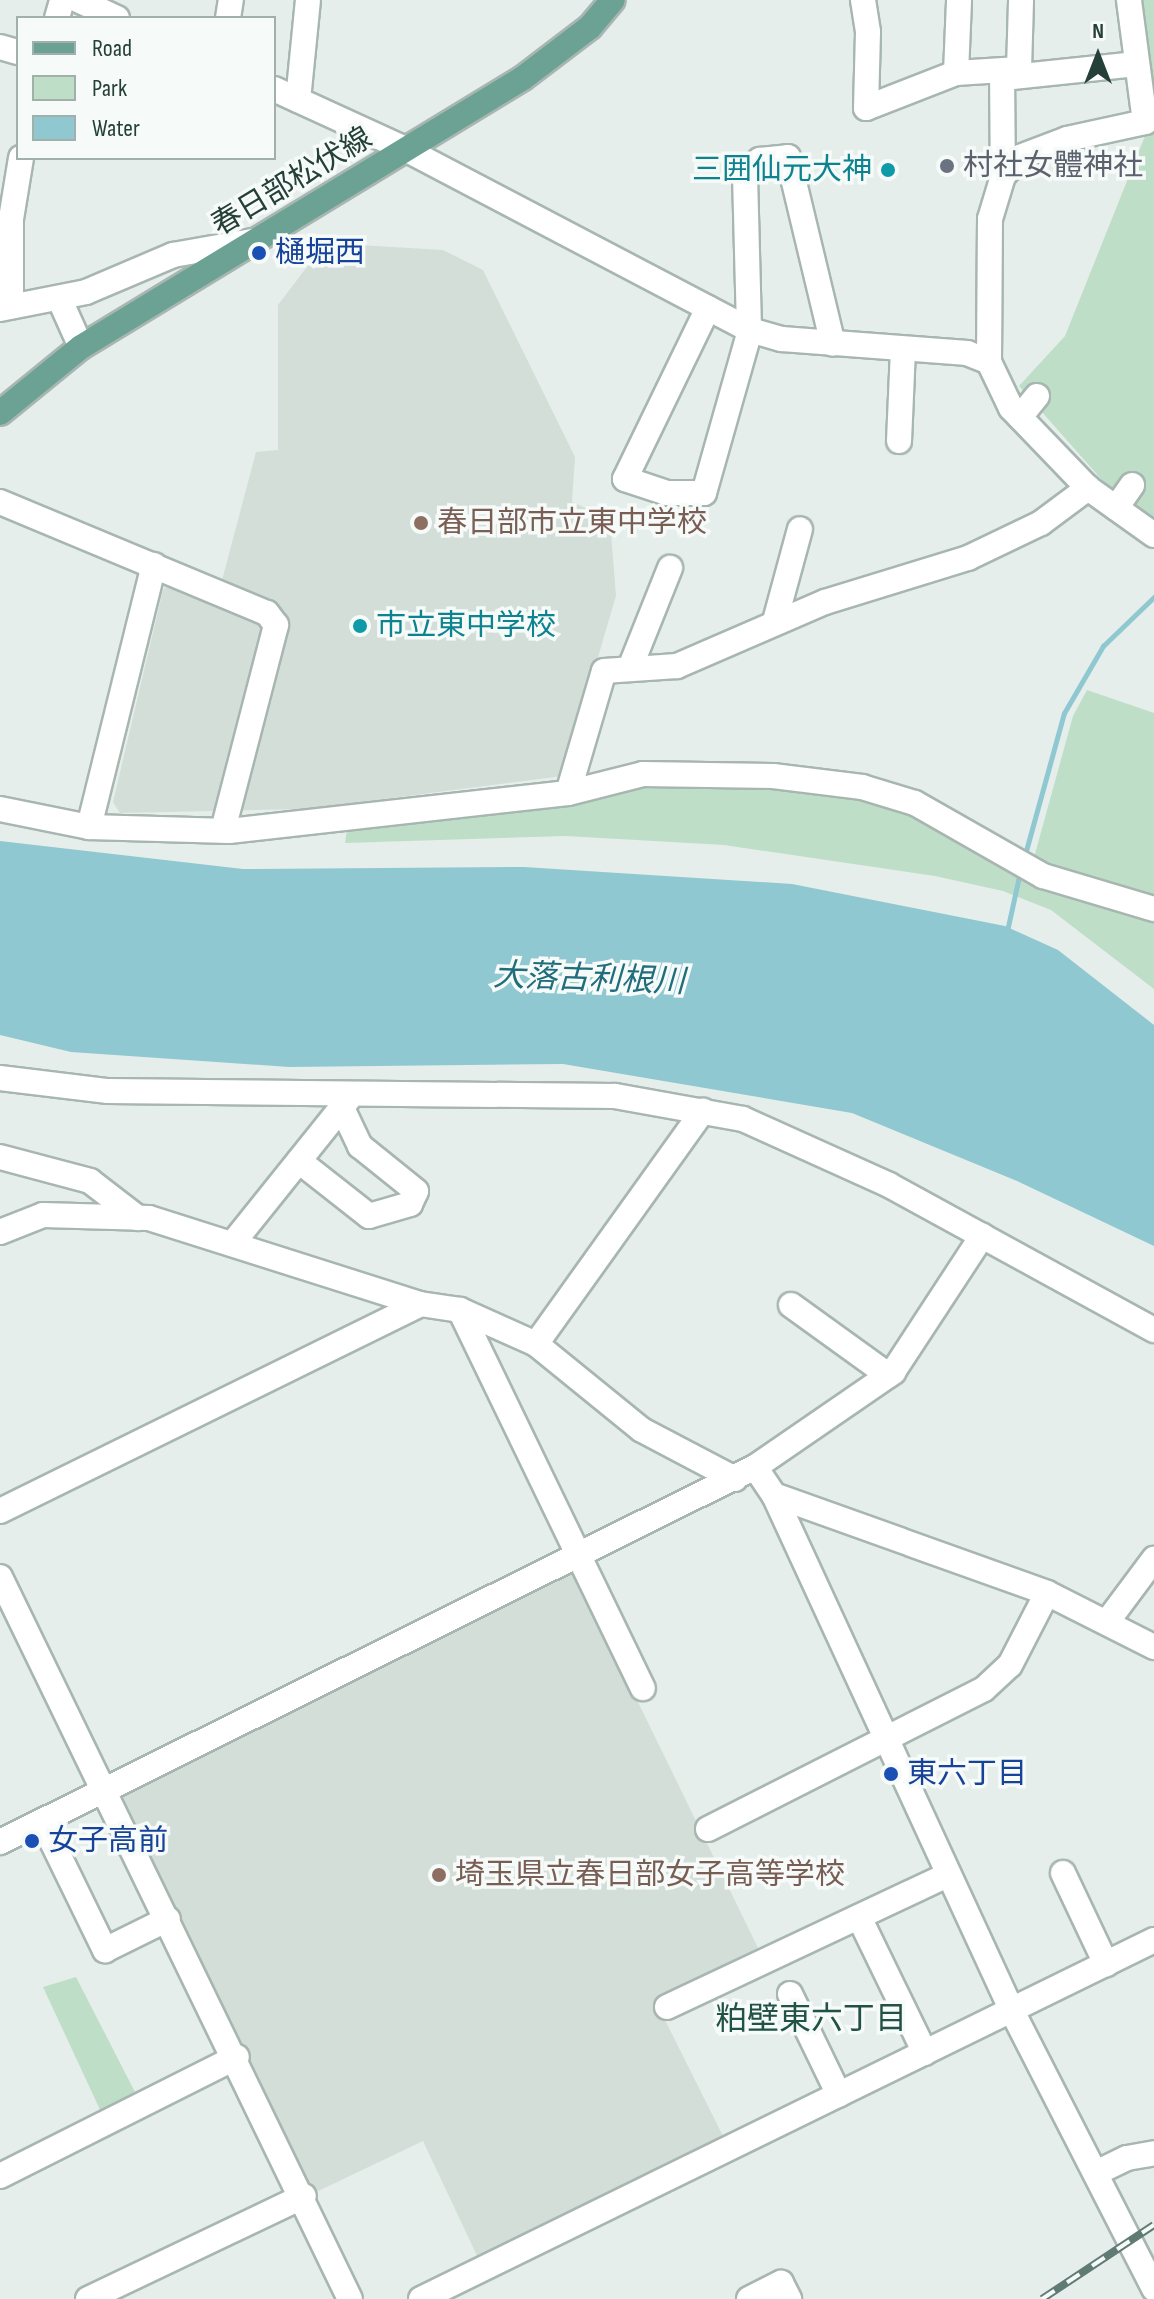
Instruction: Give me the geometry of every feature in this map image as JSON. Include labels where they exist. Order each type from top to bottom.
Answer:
[{"type":"main road","name":"春日部松伏線","points":[[0,413],[81,347],[407,150],[563,50],[613,0]]},
{"type":"street","points":[[78,0],[113,16]]},
{"type":"street","points":[[298,100],[308,0]]},
{"type":"street","points":[[863,0],[868,32],[866,108],[956,73],[1002,74],[1136,64]]},
{"type":"street","points":[[956,73],[959,0]]},
{"type":"street","points":[[1002,74],[1019,69],[1021,0]]},
{"type":"street","points":[[1003,176],[1020,157],[1067,139],[1145,122],[1129,0]]},
{"type":"street","points":[[1002,74],[1003,176],[990,219],[989,362],[1020,417],[1088,488],[1154,535]]},
{"type":"street","points":[[276,90],[407,150],[750,329],[833,344],[967,353],[989,362]]},
{"type":"street","points":[[708,308],[625,479],[667,493],[704,493],[750,329],[745,177],[760,160],[788,157],[833,344]]},
{"type":"street","points":[[19,160],[5,256],[5,306],[60,300],[116,280],[152,261],[258,240]]},
{"type":"street","points":[[60,300],[81,347]]},
{"type":"street","points":[[899,441],[903,349]]},
{"type":"street","points":[[1020,417],[1037,396]]},
{"type":"street","points":[[1116,508],[1132,485]]},
{"type":"street","points":[[568,793],[604,671],[677,666],[775,621],[968,558],[1041,523],[1088,488]]},
{"type":"street","points":[[0,502],[267,613],[276,625],[223,830]]},
{"type":"street","points":[[775,621],[800,529]]},
{"type":"street","points":[[89,827],[154,565]]},
{"type":"street","points":[[630,668],[670,568]]},
{"type":"street","points":[[0,809],[89,827],[223,830],[568,793],[624,777],[722,772],[862,787],[915,803],[1021,863],[1074,887],[1154,909]]},
{"type":"street","points":[[0,1078],[108,1091],[346,1102],[615,1096],[743,1119],[808,1145],[1154,1330]]},
{"type":"street","points":[[233,1243],[346,1102]]},
{"type":"street","points":[[299,1161],[369,1216],[410,1204],[416,1191],[360,1146],[346,1102]]},
{"type":"street","points":[[536,1344],[703,1111]]},
{"type":"street","points":[[0,1157],[90,1181],[138,1218]]},
{"type":"street","points":[[0,1232],[43,1215],[138,1218],[233,1243],[420,1304],[460,1310],[536,1344],[642,1430],[745,1473],[774,1495],[1047,1593],[1154,1647]]},
{"type":"street","points":[[0,1842],[583,1557],[745,1473],[888,1375],[982,1236]]},
{"type":"street","points":[[0,1511],[420,1304]]},
{"type":"street","points":[[791,1305],[888,1375]]},
{"type":"street","points":[[460,1310],[583,1557],[643,1688]]},
{"type":"street","points":[[774,1495],[1012,2011],[1154,2289]]},
{"type":"street","points":[[1107,1622],[1154,1559]]},
{"type":"street","points":[[0,1577],[237,2057],[350,2299]]},
{"type":"street","points":[[708,1829],[888,1741],[984,1689],[1010,1665],[1047,1593]]},
{"type":"street","points":[[42,1821],[105,1950],[168,1919]]},
{"type":"street","points":[[1063,1873],[1106,1964]]},
{"type":"street","points":[[667,2007],[948,1875]]},
{"type":"street","points":[[859,1917],[925,2053]]},
{"type":"street","points":[[421,2299],[1154,1940]]},
{"type":"street","points":[[790,1994],[839,2095]]},
{"type":"street","points":[[0,2176],[237,2057]]},
{"type":"street","points":[[1096,2173],[1127,2158],[1154,2153]]},
{"type":"street","points":[[88,2299],[304,2196]]},
{"type":"street","points":[[749,2299],[781,2283],[789,2299]]},
{"type":"shaded area","name":"春日部市立東中学校","points":[[325,243],[443,250],[483,270],[575,457],[572,502],[597,513],[611,533],[616,596],[563,776],[306,809],[120,813],[113,802],[163,590],[170,583],[216,603],[256,452],[278,450],[278,305]]},
{"type":"shaded area","name":"埼玉県立春日部女子高等学校","points":[[575,1573],[760,1952],[655,2000],[725,2140],[479,2260],[423,2141],[312,2194],[118,1798],[124,1788]]},
{"type":"green space","points":[[1135,0],[1154,0],[1154,521],[1102,480],[1019,386],[1065,336],[1149,126]]},
{"type":"green space","points":[[1087,690],[1154,713],[1154,989],[1051,910],[1003,891],[935,876],[724,845],[566,836],[345,843],[347,830],[635,785],[782,787],[863,801],[917,817],[1027,883],[1073,716]]},
{"type":"green space","points":[[76,1977],[137,2096],[102,2114],[43,1987]]},
{"type":"water","name":"大落古利根川","points":[[0,841],[243,869],[524,867],[792,884],[1005,926],[1058,950],[1154,1025],[1154,1246],[1017,1181],[852,1113],[563,1064],[289,1067],[71,1052],[0,1035]]},
{"type":"waterway","points":[[1024,858],[1064,713],[1103,646],[1154,597]]},
{"type":"waterway","points":[[1007,931],[1020,872]]},
{"type":"railway","points":[[1042,2299],[1154,2225]]},
{"type":"place","name":"村社女體神社","points":[[947,166]]},
{"type":"place","name":"三囲仙元大神","points":[[888,170]]},
{"type":"place","name":"樋堀西","points":[[259,253]]},
{"type":"place","name":"春日部市立東中学校","points":[[421,523]]},
{"type":"place","name":"市立東中学校","points":[[360,626]]},
{"type":"place","name":"東六丁目","points":[[891,1774]]},
{"type":"place","name":"女子高前","points":[[32,1841]]},
{"type":"place","name":"埼玉県立春日部女子高等学校","points":[[439,1875]]},
{"type":"district","name":"粕壁東六丁目","points":[[811,2020]]}]
